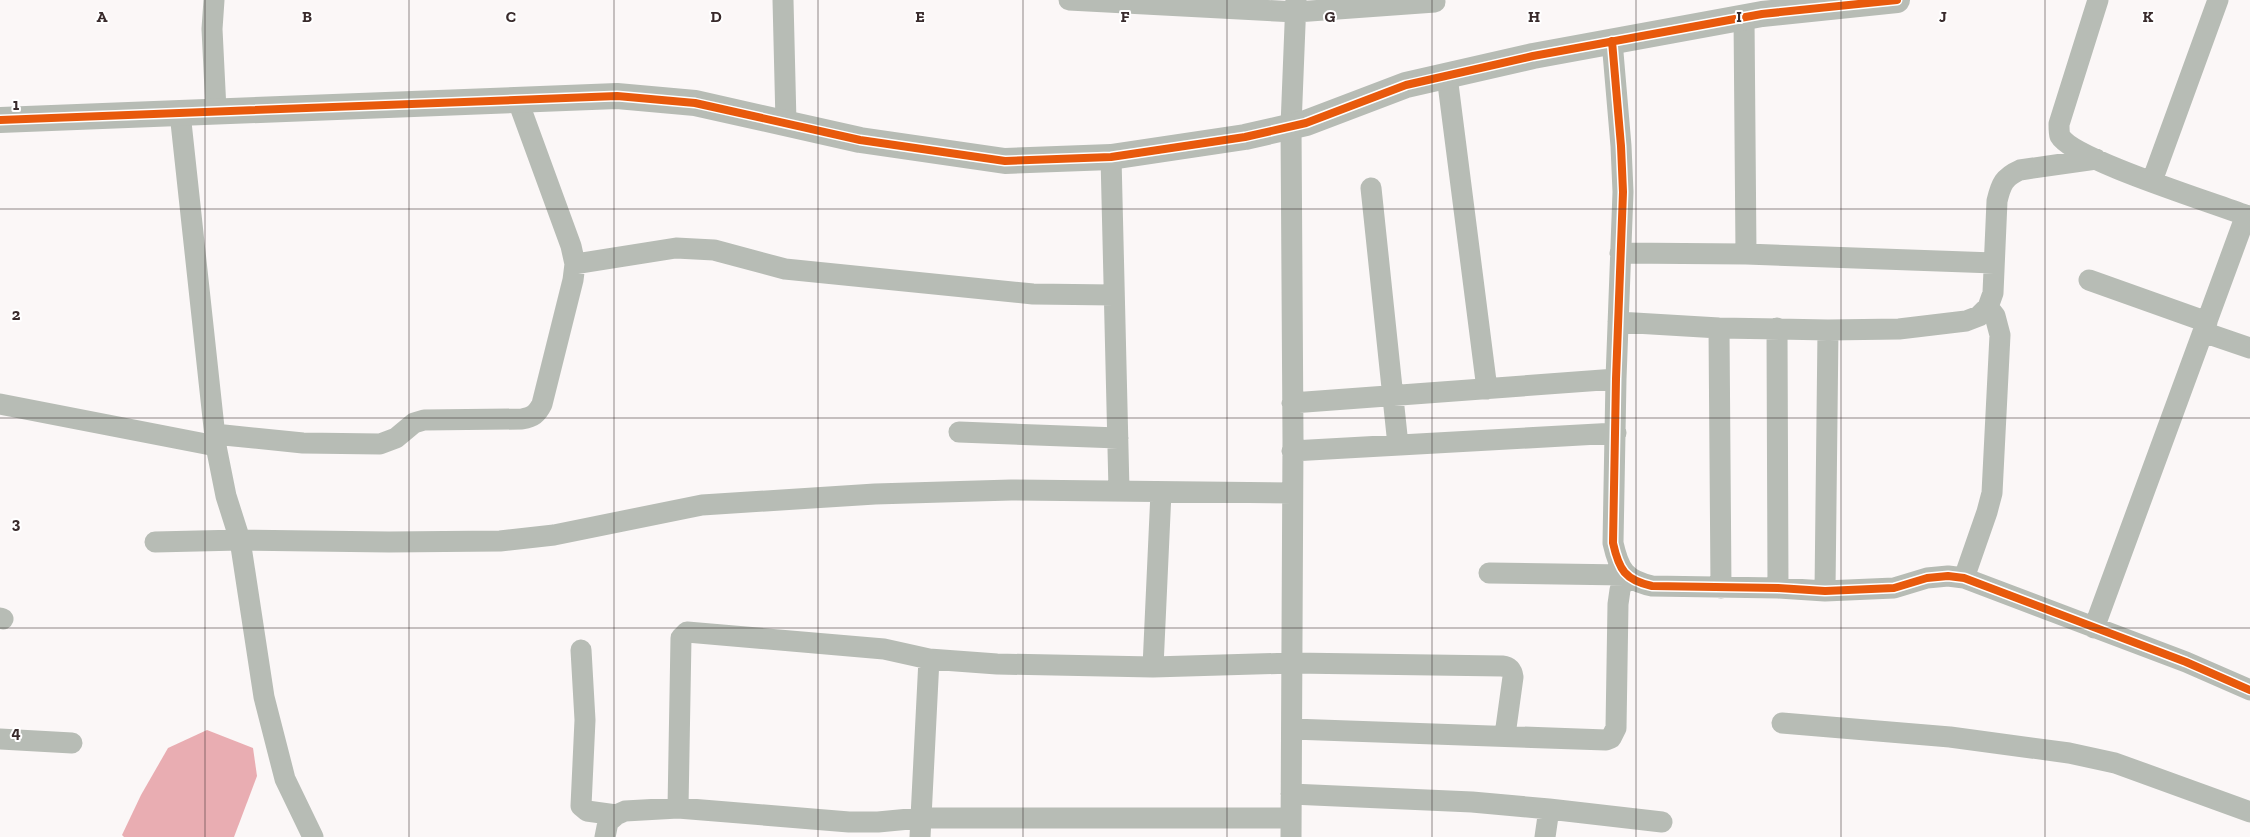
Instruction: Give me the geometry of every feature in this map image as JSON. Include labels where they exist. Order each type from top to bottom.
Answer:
[{"type":"street","points":[[214,0],[212,29],[216,110]]},
{"type":"street","points":[[783,0],[786,122]]},
{"type":"street","points":[[1069,0],[1296,6],[1434,2]]},
{"type":"street","points":[[0,120],[216,110],[617,96],[695,103],[860,140],[1005,161],[1111,157],[1245,137],[1306,123],[1406,85],[1612,41],[1797,6],[1897,0]]},
{"type":"street","points":[[2094,628],[2248,216],[2096,159],[2069,144],[2060,136],[2059,124],[2098,0]]},
{"type":"street","points":[[2152,181],[2218,0]]},
{"type":"street","points":[[605,837],[608,822],[616,815],[625,811],[678,808],[849,822],[878,822],[920,828],[1291,828],[1293,663],[1291,126],[1296,6]]},
{"type":"street","points":[[1744,17],[1746,254]]},
{"type":"street","points":[[1612,41],[1623,192],[1616,380],[1613,543],[1617,562],[1626,575],[1636,582],[1652,586],[1778,588],[1825,591],[1894,588],[1927,578],[1948,576],[1964,578],[2186,662],[2250,690]]},
{"type":"street","points":[[1447,76],[1487,389]]},
{"type":"street","points":[[216,446],[219,436],[224,435],[303,444],[380,444],[396,438],[414,423],[424,420],[522,419],[532,417],[542,404],[573,280],[574,264],[571,246],[518,100]]},
{"type":"street","points":[[180,113],[216,446],[226,496],[240,540],[264,697],[285,778],[313,837]]},
{"type":"street","points":[[1111,157],[1119,490]]},
{"type":"street","points":[[1618,322],[1719,328],[1899,329],[1949,324],[1979,316],[1988,307],[1993,293],[1997,201],[2001,187],[2009,175],[2020,170],[2096,159]]},
{"type":"street","points":[[1371,188],[1398,445]]},
{"type":"street","points":[[574,264],[676,248],[714,250],[785,269],[1033,294],[1114,295]]},
{"type":"street","points":[[1620,253],[1746,254],[1994,263]]},
{"type":"street","points":[[2089,280],[2205,327],[2250,348]]},
{"type":"street","points":[[1964,578],[1987,512],[1994,472],[2000,335],[1995,316],[1988,307]]},
{"type":"street","points":[[1719,328],[1721,588]]},
{"type":"street","points":[[1777,328],[1778,588]]},
{"type":"street","points":[[1825,591],[1828,330]]},
{"type":"street","points":[[1292,403],[1616,380]]},
{"type":"street","points":[[0,404],[216,446]]},
{"type":"street","points":[[959,432],[1118,438]]},
{"type":"street","points":[[1292,451],[1616,433]]},
{"type":"street","points":[[155,542],[240,540],[500,541],[554,535],[702,505],[875,494],[1010,490],[1292,493]]},
{"type":"street","points":[[1153,667],[1161,492]]},
{"type":"street","points":[[1489,573],[1626,575]]},
{"type":"street","points":[[1292,729],[1606,740],[1615,734],[1618,604],[1620,590],[1626,575]]},
{"type":"street","points":[[678,808],[681,638],[683,634],[692,632],[884,649],[929,659],[997,664],[1153,667],[1293,663],[1508,667],[1512,671],[1512,677],[1506,735]]},
{"type":"street","points":[[582,650],[585,720],[581,806],[587,811],[616,815]]},
{"type":"street","points":[[920,828],[929,659]]},
{"type":"street","points":[[1782,723],[1950,737],[2069,753],[2115,763],[2250,812]]},
{"type":"street","points":[[0,739],[72,743]]},
{"type":"street","points":[[1290,794],[1482,803],[1662,822]]},
{"type":"street","points":[[1545,837],[1549,809]]},
{"type":"shaded area","points":[[207,730],[253,748],[257,776],[234,837],[124,837],[122,835],[141,795],[168,748]]},
{"type":"cycle path","points":[[0,120],[617,96],[695,103],[860,140],[1005,161],[1111,157],[1245,137],[1306,123],[1406,85],[1533,56],[1762,14],[1897,0]]},
{"type":"cycle path","points":[[1612,41],[1623,192],[1616,379],[1613,543],[1621,567],[1629,577],[1635,581],[1652,586],[1778,588],[1825,591],[1894,588],[1927,578],[1948,576],[1964,578],[2186,662],[2250,690]]}]
